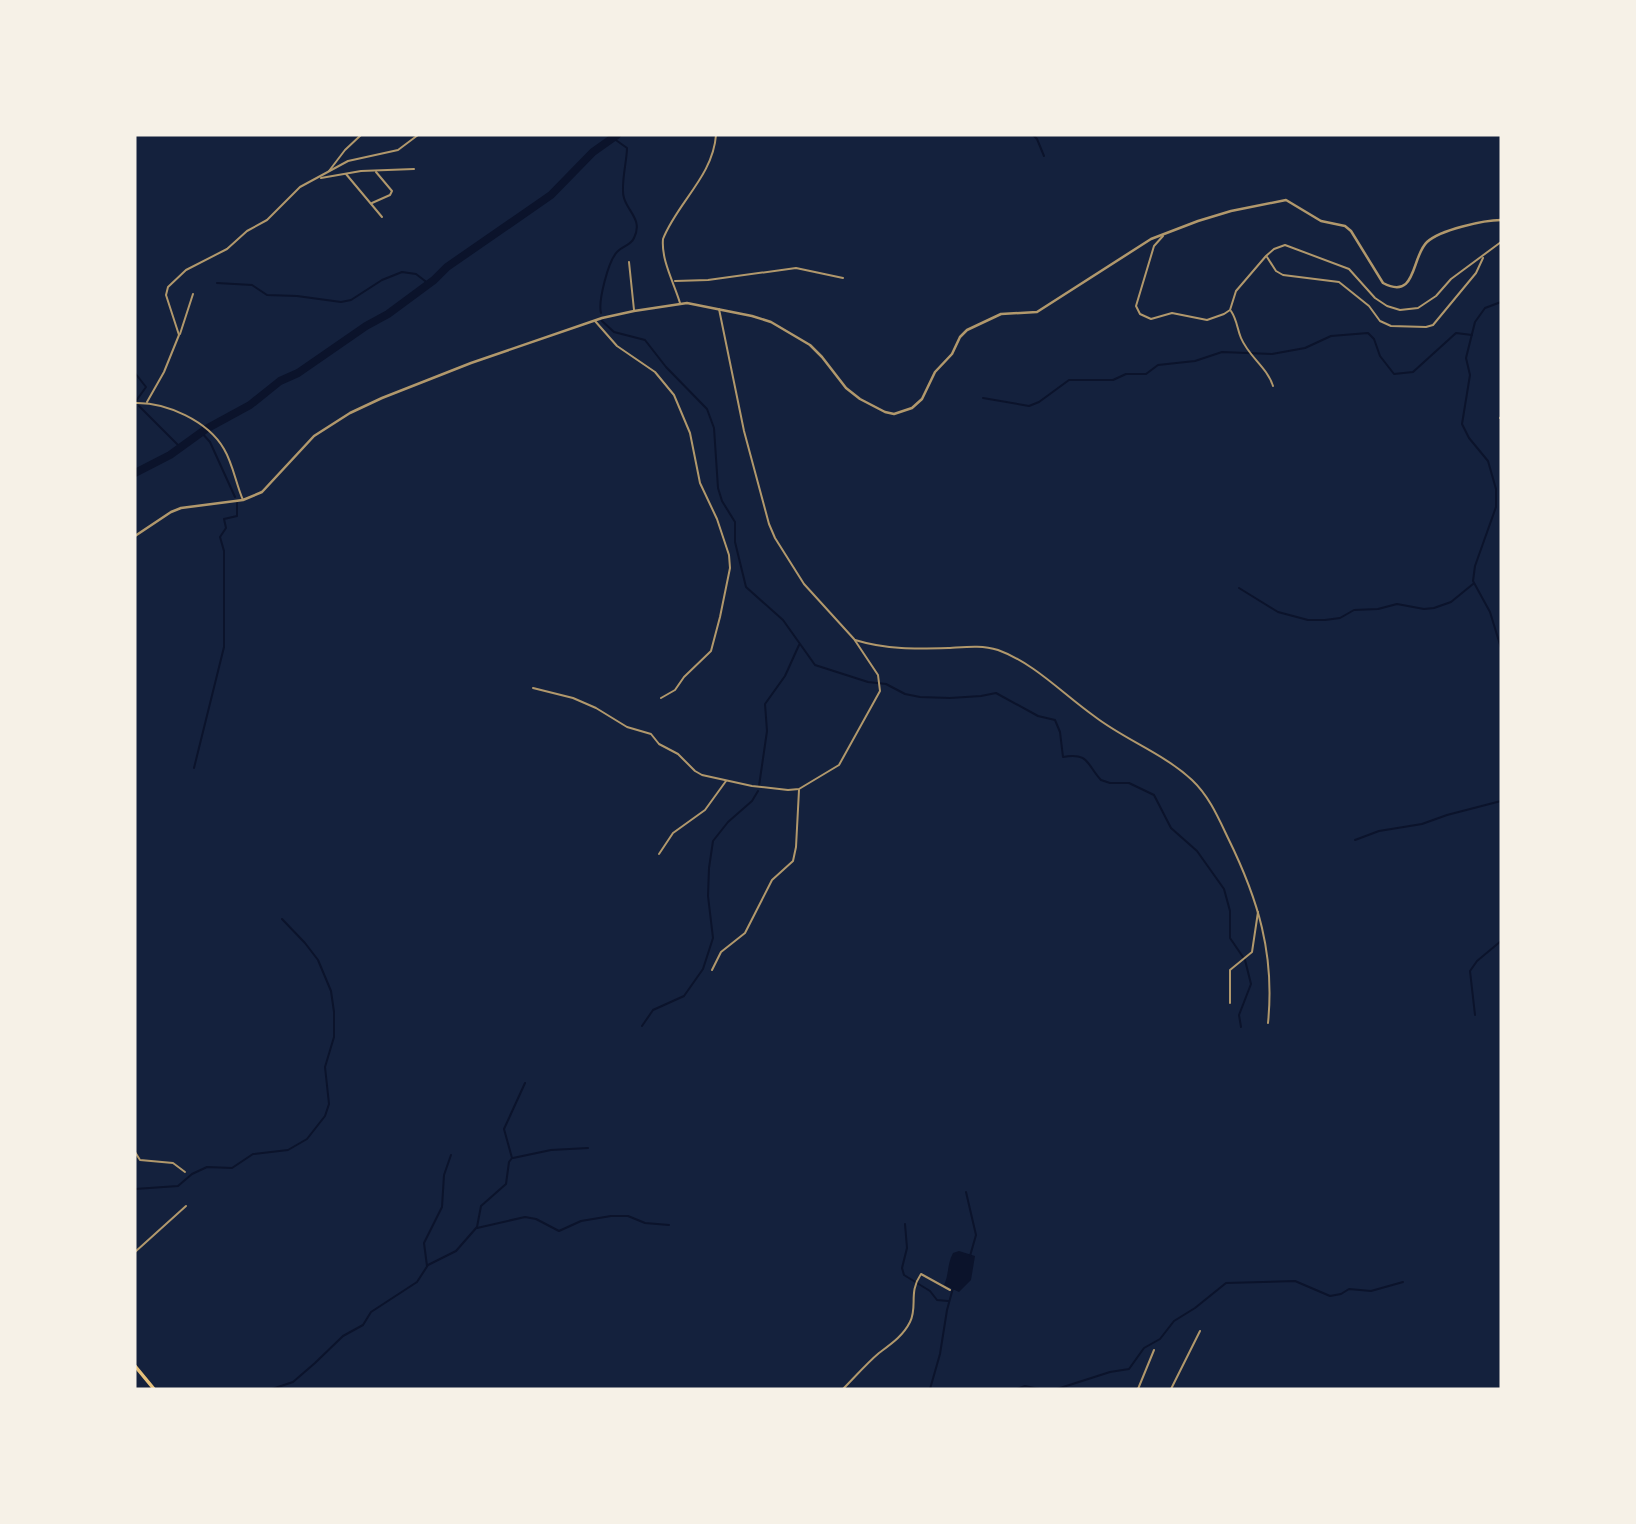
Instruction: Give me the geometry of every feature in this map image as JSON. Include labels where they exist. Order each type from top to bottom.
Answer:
[{"type":"highway","points":[[135,1366],[154,1389]]},
{"type":"street","points":[[329,172],[345,150],[361,135]]},
{"type":"street","points":[[179,334],[166,295],[168,287],[186,270],[220,254],[247,231],[267,220],[299,187],[356,158],[389,153],[418,135]]},
{"type":"street","points":[[680,303],[662,247],[663,239],[712,156],[716,135]]},
{"type":"street","points":[[320,178],[346,173],[414,169]]},
{"type":"street","points":[[371,204],[390,195],[392,191],[376,172]]},
{"type":"street","points":[[346,173],[382,217]]},
{"type":"street","points":[[135,536],[181,508],[243,500],[262,492],[314,436],[350,413],[422,381],[594,320],[680,303],[719,308],[771,322],[810,345],[846,388],[875,408],[894,414],[912,408],[922,399],[935,372],[952,354],[960,337],[967,330],[1001,314],[1023,314],[1046,308],[1145,243],[1231,211],[1286,200],[1321,221],[1338,223],[1348,229],[1383,283],[1391,287],[1399,287],[1408,282],[1423,247],[1433,238],[1482,222],[1501,220]]},
{"type":"street","points":[[1169,232],[1156,242],[1137,300],[1139,314],[1151,319],[1172,313],[1207,320],[1230,310],[1236,291],[1266,256],[1285,245],[1349,269],[1381,303],[1400,310],[1418,308],[1426,304],[1451,279],[1501,242]]},
{"type":"street","points":[[1266,256],[1276,271],[1283,275],[1343,284],[1369,306],[1380,321],[1397,327],[1433,325],[1476,273],[1483,257]]},
{"type":"street","points":[[629,262],[634,311]]},
{"type":"street","points":[[674,281],[708,281],[796,268],[843,278]]},
{"type":"street","points":[[147,402],[167,365],[193,293]]},
{"type":"street","points":[[533,688],[562,695],[596,708],[627,727],[651,734],[659,744],[678,754],[695,771],[727,780],[788,790],[799,789],[839,765],[876,702],[881,686],[880,678],[854,639],[804,584],[769,524],[744,431],[719,308]]},
{"type":"street","points":[[1230,310],[1238,323],[1241,339],[1258,364],[1268,372],[1273,386]]},
{"type":"street","points":[[594,320],[617,346],[655,372],[674,395],[690,433],[699,483],[717,519],[729,555],[730,568],[711,651],[687,674],[676,690],[661,698]]},
{"type":"street","points":[[135,403],[147,402],[176,411],[209,431],[226,451],[243,500]]},
{"type":"street","points":[[854,639],[888,648],[988,648],[1011,656],[1042,676],[1111,729],[1163,758],[1192,780],[1206,796],[1217,816],[1245,872],[1258,911],[1268,947],[1271,985],[1268,1023]]},
{"type":"street","points":[[659,854],[673,833],[705,810],[727,780]]},
{"type":"street","points":[[712,970],[722,952],[745,933],[772,880],[793,861],[799,789]]},
{"type":"street","points":[[1230,1003],[1228,973],[1233,965],[1252,950],[1258,911]]},
{"type":"street","points":[[135,1152],[141,1160],[173,1163],[185,1172]]},
{"type":"street","points":[[135,1252],[186,1206]]},
{"type":"street","points":[[843,1389],[878,1354],[899,1338],[909,1324],[913,1314],[914,1287],[921,1274],[950,1290]]},
{"type":"street","points":[[1171,1389],[1200,1331]]},
{"type":"street","points":[[1138,1389],[1154,1350]]},
{"type":"water","points":[[959,1251],[975,1256],[971,1280],[959,1292],[944,1285],[951,1257]]},
{"type":"waterway","points":[[135,473],[170,455],[206,429],[250,405],[280,381],[298,373],[388,314],[447,267],[551,195],[593,152],[617,135]]},
{"type":"waterway","points":[[1033,135],[1044,156]]},
{"type":"waterway","points":[[601,313],[602,291],[607,272],[618,251],[633,240],[637,226],[623,193],[627,148],[613,138]]},
{"type":"waterway","points":[[217,283],[252,285],[267,295],[341,302],[351,300],[382,280],[402,272],[416,274],[429,284]]},
{"type":"waterway","points":[[1501,302],[1485,308],[1475,322],[1466,358],[1470,375],[1462,424],[1469,438],[1488,461],[1496,489],[1496,507],[1475,566],[1473,581],[1490,612],[1501,648]]},
{"type":"waterway","points":[[602,321],[614,332],[645,340],[666,367],[707,409],[714,428],[718,488],[722,501],[735,522],[735,542],[746,587],[783,620],[815,665],[868,682],[886,684],[905,694],[920,697],[950,698],[996,693],[1038,716],[1055,720],[1060,732],[1063,757],[1083,758],[1101,780],[1129,783],[1154,795],[1171,828],[1197,851],[1224,889],[1230,911],[1230,938],[1245,960],[1251,984],[1239,1015],[1241,1027]]},
{"type":"waterway","points":[[983,398],[1029,406],[1069,380],[1113,380],[1126,374],[1146,374],[1158,365],[1195,361],[1222,352],[1272,354],[1305,348],[1331,336],[1368,333],[1374,339],[1380,356],[1394,374],[1413,372],[1456,333],[1472,335]]},
{"type":"waterway","points":[[135,373],[146,387],[136,401]]},
{"type":"waterway","points":[[139,406],[180,447]]},
{"type":"waterway","points":[[201,432],[210,442],[235,497]]},
{"type":"waterway","points":[[194,768],[224,647],[224,551],[220,537],[226,528],[224,519],[237,516],[237,503]]},
{"type":"waterway","points":[[1239,588],[1278,612],[1308,620],[1325,620],[1340,618],[1354,610],[1378,609],[1397,604],[1434,608],[1451,602],[1473,584]]},
{"type":"waterway","points":[[759,786],[767,731],[765,704],[785,676],[799,645]]},
{"type":"waterway","points":[[642,1026],[653,1010],[684,996],[703,969],[713,938],[708,896],[713,841],[728,822],[752,801],[758,791]]},
{"type":"waterway","points":[[1355,840],[1379,831],[1422,824],[1501,801]]},
{"type":"waterway","points":[[135,1189],[178,1186],[192,1174],[207,1167],[232,1168],[253,1154],[288,1150],[307,1139],[325,1116],[329,1104],[325,1067],[334,1037],[331,991],[318,960],[282,919]]},
{"type":"waterway","points":[[1475,1015],[1470,971],[1477,961],[1501,941]]},
{"type":"waterway","points":[[272,1389],[293,1382],[343,1336],[363,1325],[371,1312],[417,1282],[428,1265],[456,1251],[477,1227],[481,1206],[506,1184],[512,1158],[504,1129],[525,1083]]},
{"type":"waterway","points":[[513,1158],[551,1150],[588,1148]]},
{"type":"waterway","points":[[427,1266],[424,1243],[442,1207],[444,1175],[451,1155]]},
{"type":"waterway","points":[[966,1192],[976,1235],[970,1256]]},
{"type":"waterway","points":[[477,1228],[525,1217],[536,1219],[559,1231],[581,1221],[611,1216],[628,1216],[645,1223],[669,1225]]},
{"type":"waterway","points":[[905,1224],[907,1248],[902,1268],[904,1275],[930,1291],[937,1300],[948,1301]]},
{"type":"waterway","points":[[1057,1389],[1110,1372],[1129,1369],[1144,1348],[1160,1339],[1174,1321],[1226,1283],[1295,1281],[1330,1296],[1349,1289],[1371,1291],[1403,1282]]},
{"type":"waterway","points":[[930,1389],[953,1288]]},
{"type":"waterway","points":[[1017,1389],[1025,1386],[1039,1389]]}]
